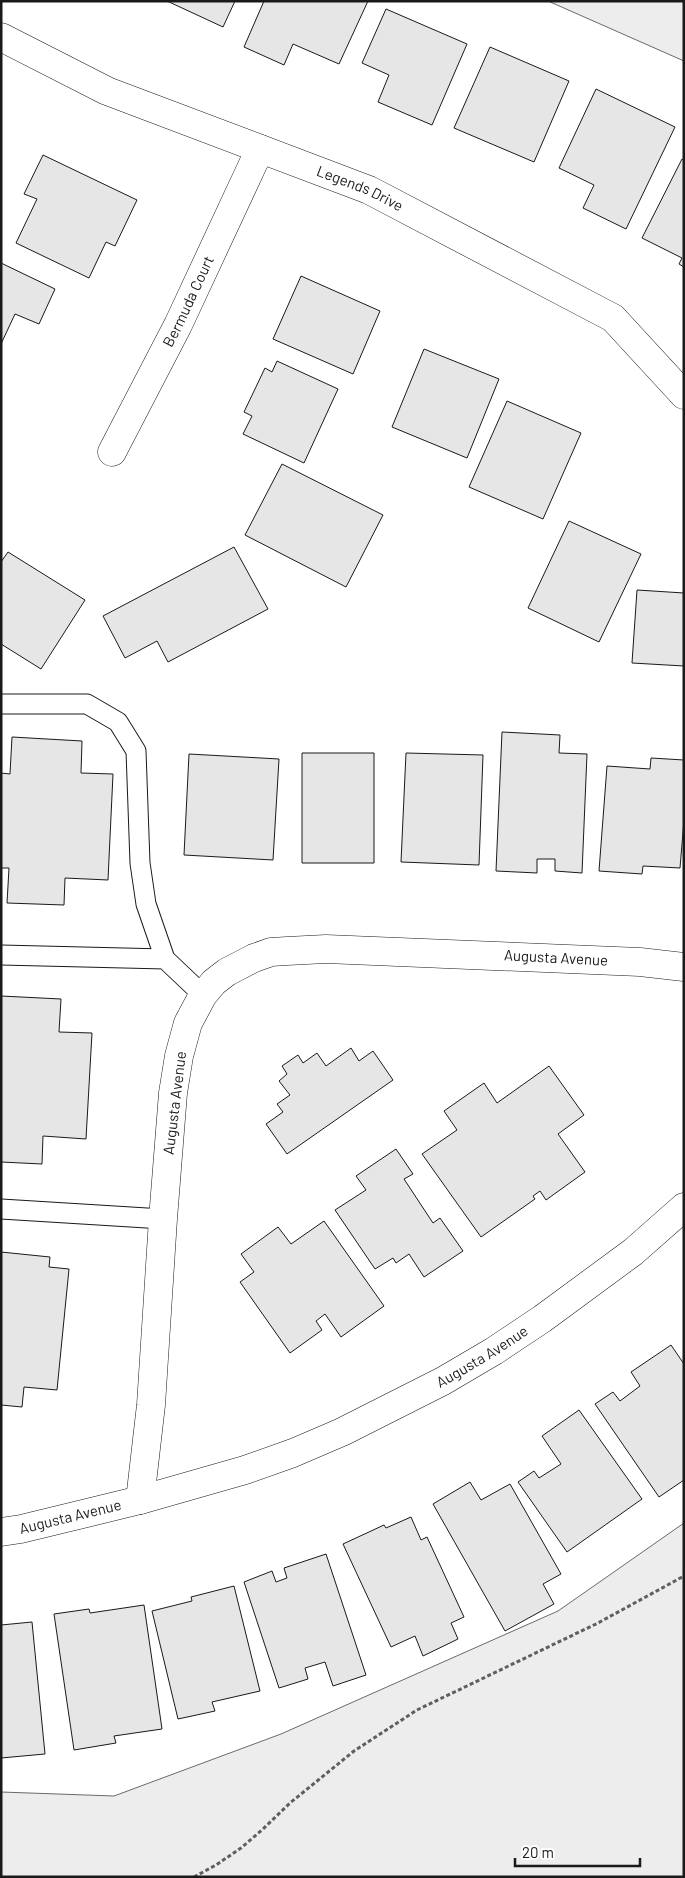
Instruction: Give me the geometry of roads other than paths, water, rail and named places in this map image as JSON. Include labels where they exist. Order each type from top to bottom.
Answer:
[{"type":"street","name":"Legends Drive","points":[[1,37],[107,91],[368,190],[613,318],[684,395]]},
{"type":"street","name":"Bermuda Court","points":[[112,452],[178,325],[260,149]]},
{"type":"street","name":"Augusta Avenue","points":[[140,1500],[151,1405],[163,1219],[179,1056],[188,1024],[203,995],[214,982],[254,958],[271,952],[326,949],[545,957],[640,962],[684,967]]},
{"type":"street","name":"Augusta Avenue","points":[[1,1532],[21,1529],[140,1500],[245,1470],[294,1453],[342,1432],[443,1381],[494,1351],[542,1319],[633,1252],[684,1207]]},
{"type":"lane","points":[[1,704],[87,704],[118,722],[136,751],[140,864],[146,904],[165,959],[203,995]]},
{"type":"lane","points":[[1,955],[165,959]]},
{"type":"lane","points":[[1,1209],[163,1219]]}]
